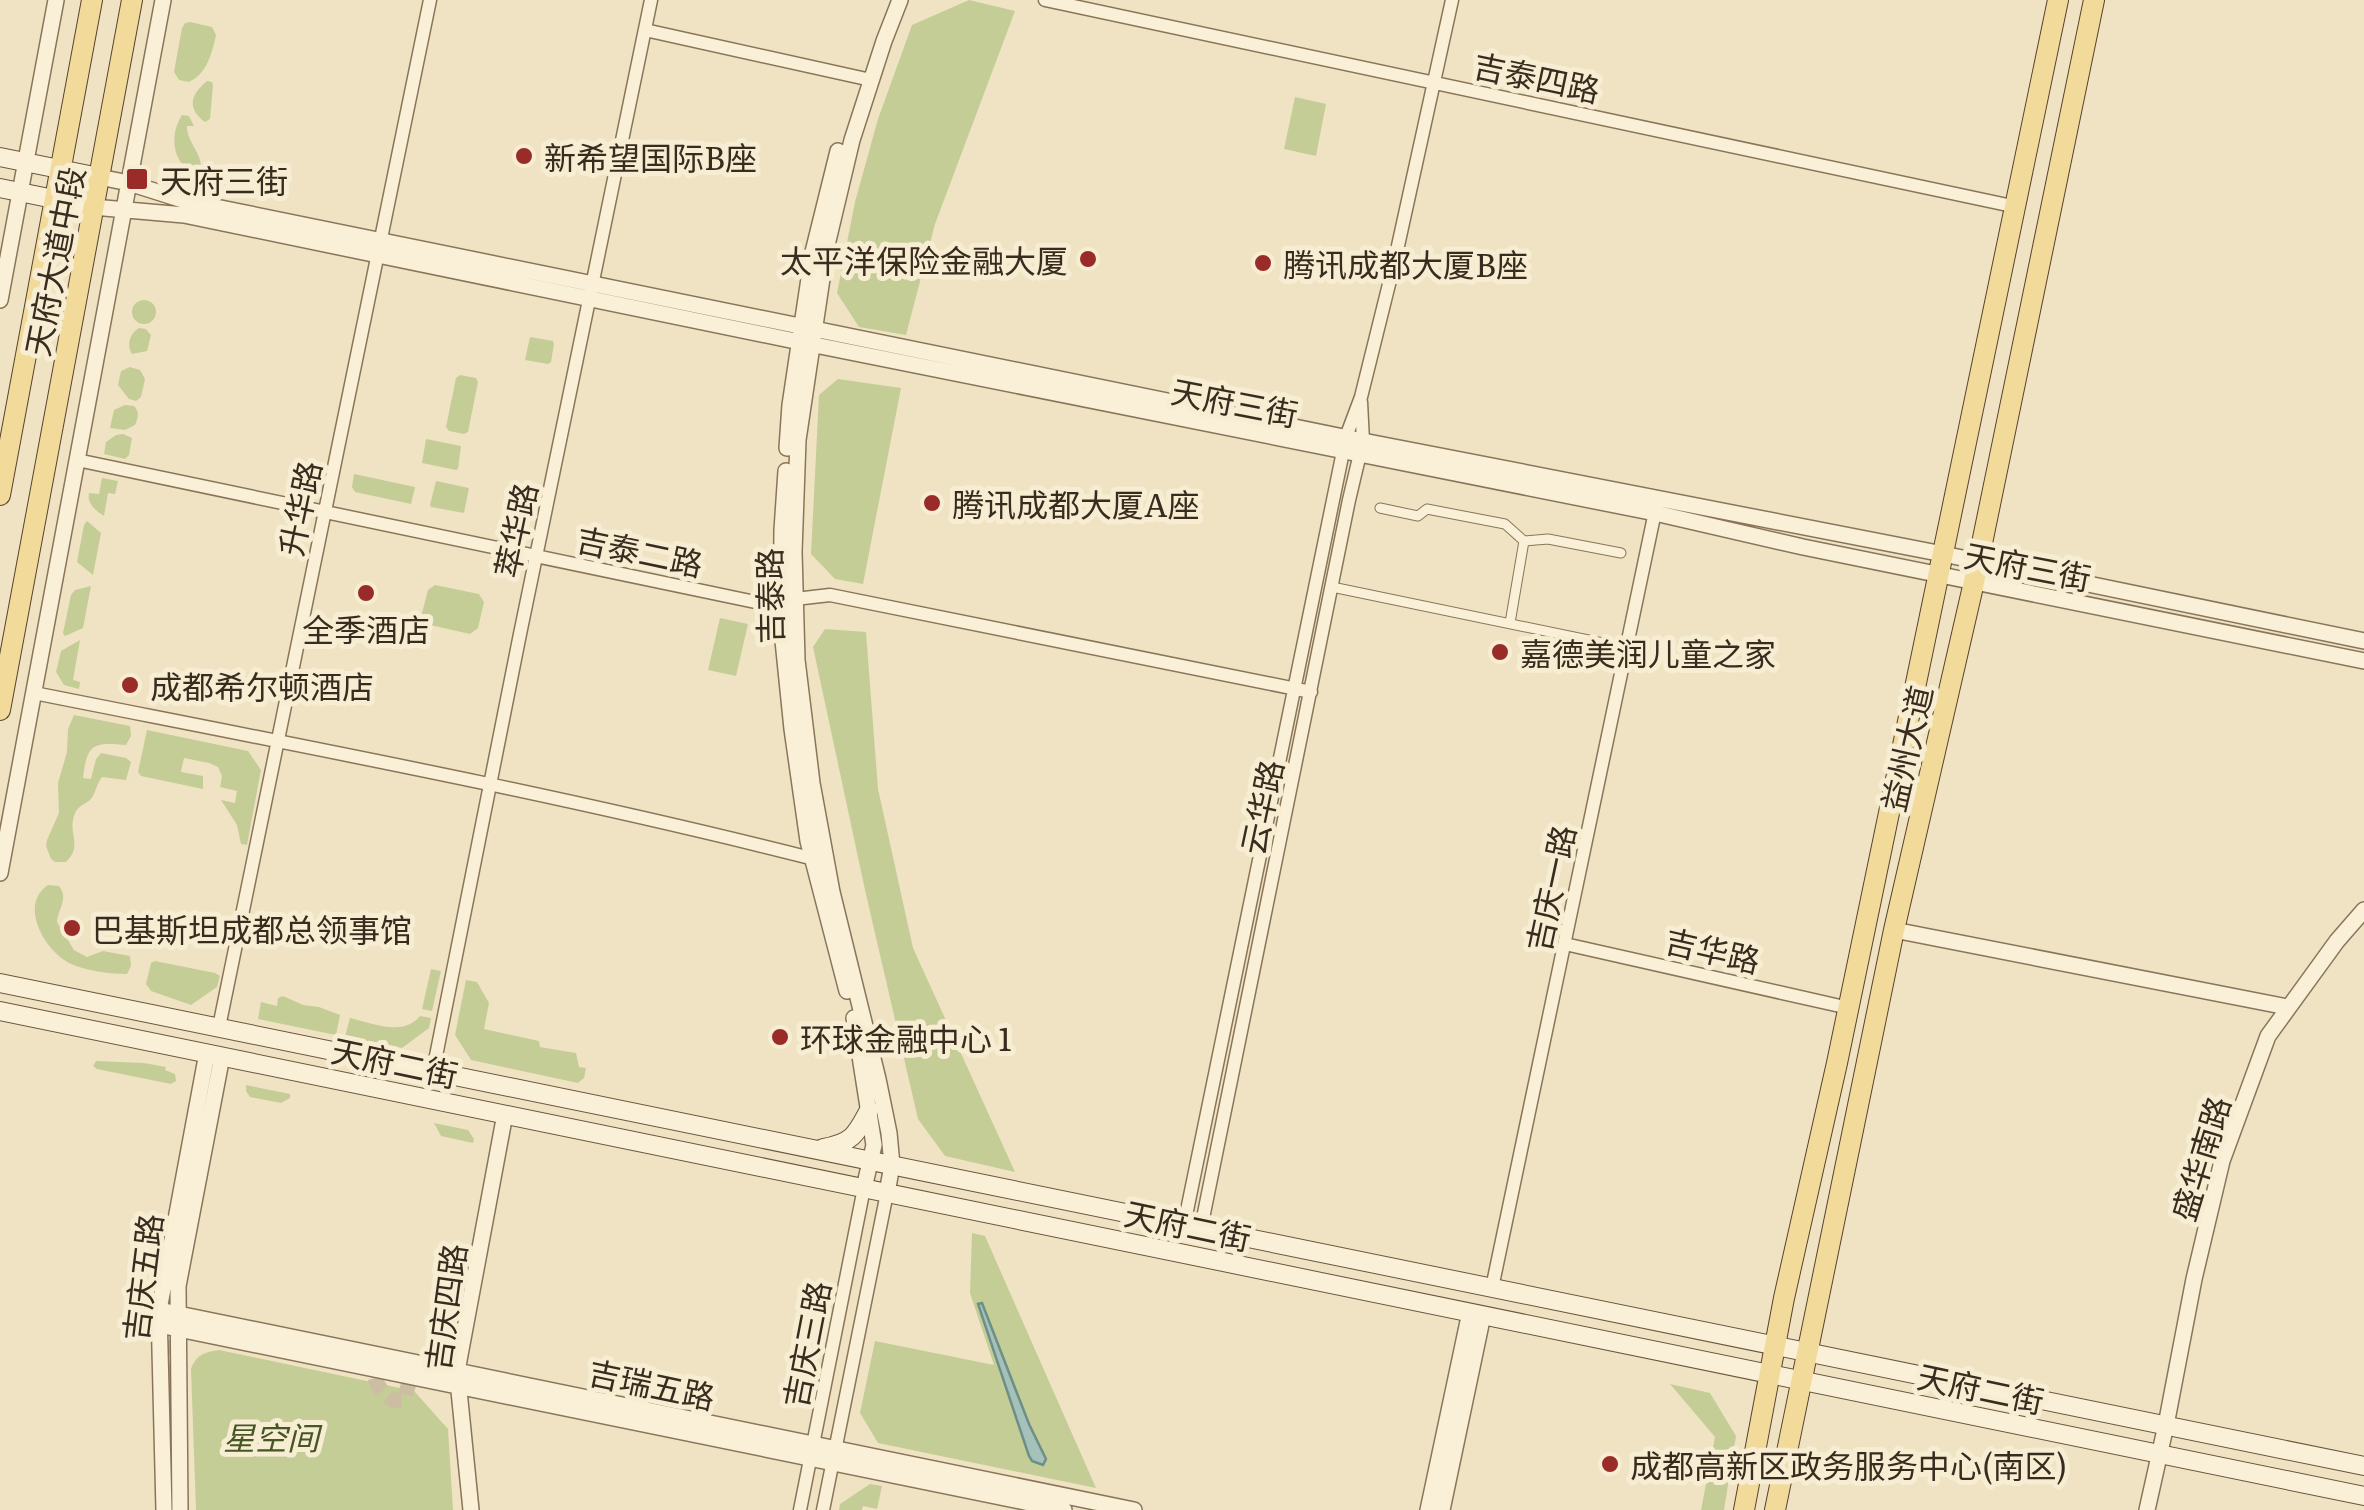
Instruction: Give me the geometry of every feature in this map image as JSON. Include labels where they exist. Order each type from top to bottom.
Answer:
[{"type":"main road","name":"天府大道中段","points":[[0,495],[92,0]]},
{"type":"main road","name":"天府大道中段","points":[[0,710],[132,0]]},
{"type":"main road","name":"益州大道","points":[[1744,1510],[1775,1346],[1940,576],[2058,0]]},
{"type":"main road","name":"益州大道","points":[[1775,1510],[1894,930],[1979,561],[2094,0]]},
{"type":"main road","points":[[0,157],[99,176]]},
{"type":"main road","points":[[0,188],[94,207]]},
{"type":"main road","name":"天府二街","points":[[0,983],[2364,1466]]},
{"type":"main road","name":"天府二街","points":[[0,1011],[2364,1496]]},
{"type":"main road","points":[[799,1146],[822,1148],[842,1144],[857,1133],[869,1110]]},
{"type":"street","points":[[0,300],[56,0]]},
{"type":"street","points":[[0,873],[164,0]]},
{"type":"street","name":"升华路","points":[[219,1028],[430,0]]},
{"type":"street","name":"萃华路","points":[[434,1071],[651,0]]},
{"type":"street","name":"吉泰路","points":[[866,79],[889,0]]},
{"type":"street","name":"吉泰路","points":[[864,1188],[874,1145],[854,1020],[792,729],[781,622],[789,600],[782,530],[790,405],[807,336],[813,252],[840,142],[900,0]]},
{"type":"street","name":"吉泰四路","points":[[1045,0],[2017,207]]},
{"type":"street","name":"云华路","points":[[1192,1226],[1312,692],[1361,397],[1452,0]]},
{"type":"street","points":[[645,30],[866,79]]},
{"type":"street","name":"天府三街","points":[[99,176],[379,248],[591,292],[1656,506],[1979,561],[2364,642]]},
{"type":"street","name":"天府三街","points":[[94,207],[184,216],[379,248]]},
{"type":"street","name":"云华路","points":[[1192,1226],[1295,689],[1353,446]]},
{"type":"street","name":"吉泰二路","points":[[77,460],[760,603],[830,595],[1312,692]]},
{"type":"street","name":"天府三街","points":[[1656,506],[1803,547],[2364,662]]},
{"type":"street","name":"吉庆一路","points":[[1492,1288],[1656,506]]},
{"type":"street","points":[[1380,508],[1418,516],[1427,510],[1505,524],[1524,541],[1548,539],[1621,553]]},
{"type":"street","points":[[1510,624],[1524,541]]},
{"type":"street","points":[[1332,587],[1627,648]]},
{"type":"street","points":[[34,693],[490,784],[819,860]]},
{"type":"street","name":"吉泰路","points":[[819,860],[878,1079],[892,1165],[887,1193]]},
{"type":"street","name":"盛华南路","points":[[2146,1510],[2222,1161],[2268,1036],[2364,910]]},
{"type":"street","points":[[1894,930],[2287,1007]]},
{"type":"street","name":"吉华路","points":[[1565,944],[1849,1008]]},
{"type":"street","name":"吉庆五路","points":[[164,1510],[159,1318],[214,1055]]},
{"type":"street","name":"吉庆五路","points":[[180,1510],[178,1286],[214,1055]]},
{"type":"street","name":"吉庆四路","points":[[471,1510],[458,1379],[505,1114]]},
{"type":"street","name":"吉庆三路","points":[[800,1510],[864,1188]]},
{"type":"street","name":"吉庆三路","points":[[822,1510],[887,1193]]},
{"type":"street","points":[[1428,1510],[1476,1314]]},
{"type":"street","points":[[1442,1510],[1476,1314]]},
{"type":"street","name":"吉瑞五路","points":[[159,1318],[812,1451],[1064,1510]]},
{"type":"street","name":"吉瑞五路","points":[[177,1322],[375,1374],[458,1379]]},
{"type":"street","name":"吉瑞五路","points":[[834,1456],[1134,1510]]},
{"type":"green space","points":[[969,0],[1015,11],[935,224],[906,335],[859,327],[837,293],[855,202],[878,119],[912,25]]},
{"type":"green space","points":[[190,22],[212,27],[216,35],[204,68],[189,82],[179,80],[174,72],[182,28]]},
{"type":"green space","points":[[207,81],[213,85],[210,119],[205,122],[195,112],[193,101]]},
{"type":"green space","points":[[1295,97],[1326,104],[1316,156],[1284,149]]},
{"type":"green space","points":[[182,115],[189,116],[194,126],[187,126],[200,160],[201,174],[197,176],[183,165],[175,150],[175,132]]},
{"type":"green space","points":[[144,300],[153,303],[153,321],[144,324],[135,321],[132,312],[135,303]]},
{"type":"green space","points":[[139,328],[151,335],[147,351],[132,354],[130,340]]},
{"type":"green space","points":[[530,337],[553,341],[551,362],[525,360]]},
{"type":"green space","points":[[130,367],[140,370],[145,379],[141,397],[136,401],[129,399],[118,385],[121,371]]},
{"type":"green space","points":[[456,378],[476,378],[478,382],[468,432],[464,434],[446,427]]},
{"type":"green space","points":[[838,379],[901,388],[863,584],[835,579],[811,554],[819,395]]},
{"type":"green space","points":[[134,406],[137,411],[135,425],[125,430],[110,428],[114,410]]},
{"type":"green space","points":[[123,434],[132,438],[129,455],[125,459],[104,454],[106,442]]},
{"type":"green space","points":[[426,439],[461,446],[458,469],[422,463]]},
{"type":"green space","points":[[354,474],[415,487],[411,504],[355,492]]},
{"type":"green space","points":[[102,478],[118,481],[115,494],[108,493],[104,516],[89,500],[89,493],[99,494]]},
{"type":"green space","points":[[436,481],[469,488],[464,513],[431,507]]},
{"type":"green space","points":[[87,521],[101,533],[93,575],[77,562]]},
{"type":"green space","points":[[435,585],[479,594],[484,602],[478,628],[470,634],[426,624],[421,617],[428,590]]},
{"type":"green space","points":[[91,586],[83,628],[65,636],[71,595]]},
{"type":"green space","points":[[720,618],[748,624],[736,676],[708,670]]},
{"type":"green space","points":[[825,629],[866,632],[878,789],[913,948],[1015,1172],[945,1156],[918,1119],[813,647]]},
{"type":"green space","points":[[80,640],[73,680],[80,682],[79,689],[64,685],[56,672],[61,651]]},
{"type":"green space","points":[[74,715],[130,726],[131,736],[126,745],[99,745],[90,751],[83,778],[91,779],[101,753],[131,762],[126,780],[102,777],[91,799],[74,816],[71,856],[66,862],[55,862],[46,846],[59,813],[58,783]]},
{"type":"green space","points":[[147,730],[248,751],[261,770],[247,845],[241,844],[237,825],[221,800],[235,803],[237,791],[220,787],[222,776],[218,767],[184,758],[181,772],[203,776],[203,789],[141,776],[138,772]]},
{"type":"green space","points":[[48,885],[59,886],[62,891],[57,922],[74,950],[87,957],[103,951],[130,956],[127,974],[71,964],[52,949],[35,916],[39,894]]},
{"type":"green space","points":[[155,961],[215,973],[220,976],[217,987],[191,1005],[151,991],[146,984]]},
{"type":"green space","points":[[431,969],[441,971],[432,1011],[422,1009]]},
{"type":"green space","points":[[466,980],[477,982],[489,1003],[484,1029],[539,1041],[540,1047],[576,1053],[579,1067],[586,1068],[584,1078],[578,1083],[471,1060],[455,1035]]},
{"type":"green space","points":[[283,996],[340,1015],[336,1035],[258,1019],[261,1002],[277,1006],[278,998]]},
{"type":"green space","points":[[420,1016],[431,1018],[429,1028],[402,1048],[345,1037],[350,1018],[396,1027]]},
{"type":"green space","points":[[96,1061],[166,1067],[175,1074],[176,1081],[171,1084],[97,1069],[93,1066]]},
{"type":"green space","points":[[246,1085],[290,1094],[290,1098],[281,1103],[250,1097]]},
{"type":"green space","points":[[434,1123],[468,1130],[473,1143],[441,1136]]},
{"type":"green space","points":[[972,1233],[985,1236],[1096,1488],[878,1443],[860,1413],[875,1341],[994,1365],[970,1293]]},
{"type":"green space","name":"星空间","points":[[219,1350],[414,1391],[448,1429],[453,1510],[196,1510],[191,1369],[202,1355]]},
{"type":"green space","points":[[1670,1384],[1710,1393],[1736,1436],[1724,1510],[1701,1510],[1715,1437]]},
{"type":"green space","points":[[870,1484],[882,1486],[877,1509],[863,1506],[862,1510],[839,1510],[840,1504]]},
{"type":"water","points":[[982,1303],[1046,1459],[1043,1465],[1029,1456],[978,1304]]},
{"type":"tunnel","points":[[171,1319],[172,1510]]},
{"type":"tunnel","points":[[375,1378],[394,1401],[404,1400],[413,1369]]},
{"type":"place","name":"新希望国际B座","points":[[524,156]]},
{"type":"place","name":"天府三街","points":[[137,179]]},
{"type":"place","name":"太平洋保险金融大厦","points":[[1088,259]]},
{"type":"place","name":"腾讯成都大厦B座","points":[[1263,263]]},
{"type":"place","name":"腾讯成都大厦A座","points":[[932,503]]},
{"type":"place","name":"全季酒店","points":[[366,593]]},
{"type":"place","name":"嘉德美润儿童之家","points":[[1500,652]]},
{"type":"place","name":"成都希尔顿酒店","points":[[130,685]]},
{"type":"place","name":"巴基斯坦成都总领事馆","points":[[72,928]]},
{"type":"place","name":"环球金融中心 1","points":[[780,1037]]},
{"type":"place","name":"成都高新区政务服务中心(南区)","points":[[1610,1464]]}]
